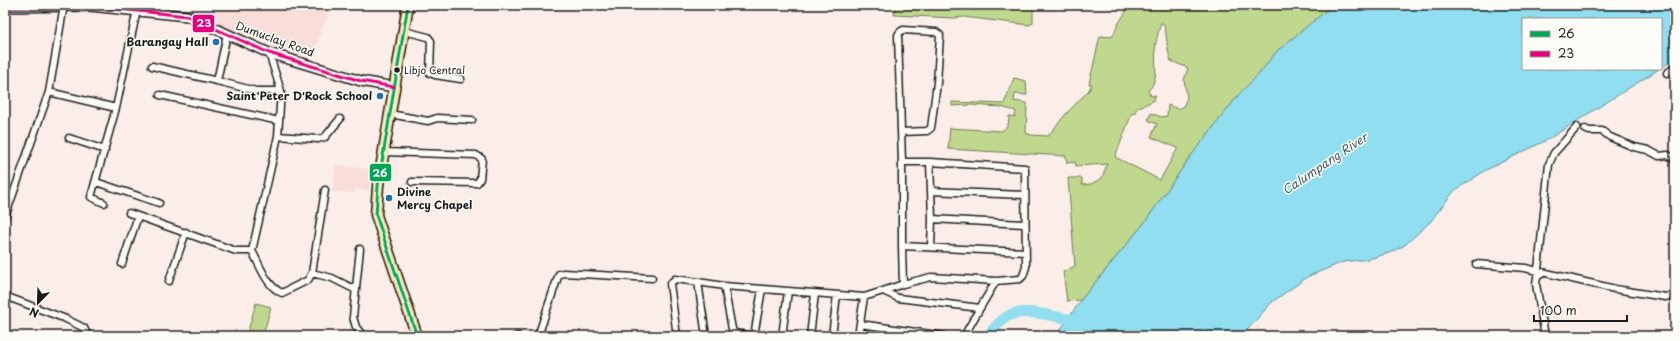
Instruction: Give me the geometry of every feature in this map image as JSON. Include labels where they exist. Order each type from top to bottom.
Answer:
[{"type":"main road","points":[[408,5],[384,152],[376,215],[417,336]]},
{"type":"street","points":[[5,217],[49,92],[64,6]]},
{"type":"street","name":"Dumuclay Road","points":[[5,7],[90,6],[187,16],[269,52],[361,80],[394,87]]},
{"type":"street","points":[[104,203],[91,197],[116,108],[137,10]]},
{"type":"street","points":[[902,132],[927,131],[931,128],[937,82],[940,34],[938,33],[902,30],[898,35],[902,132],[903,284]]},
{"type":"street","points":[[404,31],[428,37],[431,41],[430,72],[435,75],[461,79]]},
{"type":"street","points":[[218,81],[226,34]]},
{"type":"street","points":[[269,52],[281,91],[278,136],[252,251],[270,284],[282,293],[308,280],[312,273],[325,190]]},
{"type":"street","points":[[152,66],[256,91],[281,91]]},
{"type":"street","points":[[1666,73],[1675,67]]},
{"type":"street","points":[[49,92],[116,108]]},
{"type":"street","points":[[160,95],[279,121]]},
{"type":"street","points":[[390,114],[428,121],[437,118],[472,120]]},
{"type":"street","points":[[278,136],[318,140],[325,137],[340,119]]},
{"type":"street","points":[[1545,336],[1536,284],[1541,271],[1549,164],[1554,154],[1577,127]]},
{"type":"street","points":[[1585,129],[1589,131],[1602,131],[1610,137],[1634,147],[1648,150],[1659,156],[1668,155],[1675,160]]},
{"type":"street","points":[[69,138],[105,150]]},
{"type":"street","points":[[384,152],[476,155],[482,159],[480,179],[477,183],[412,182]]},
{"type":"street","points":[[677,336],[670,284],[675,279],[724,286],[864,297],[903,284],[931,277],[996,281],[1020,279],[1023,276],[1026,267],[1024,224],[1025,168],[930,162],[902,162]]},
{"type":"street","points":[[930,162],[932,219],[931,247]]},
{"type":"street","points":[[96,182],[159,203]]},
{"type":"street","points":[[931,191],[1025,195]]},
{"type":"street","points":[[129,213],[236,251],[252,251]]},
{"type":"street","points":[[122,264],[138,216]]},
{"type":"street","points":[[932,219],[1024,224]]},
{"type":"street","points":[[169,281],[186,232]]},
{"type":"street","points":[[902,246],[1025,252]]},
{"type":"street","points":[[360,249],[353,317],[356,327],[364,336]]},
{"type":"street","points":[[1476,264],[1541,271],[1615,289],[1665,297],[1675,295]]},
{"type":"street","points":[[312,273],[332,278],[356,290]]},
{"type":"street","points":[[538,336],[559,274],[564,273],[652,278]]},
{"type":"street","points":[[964,336],[996,281]]},
{"type":"street","points":[[698,282],[706,336]]},
{"type":"street","points":[[724,286],[734,333],[753,336],[762,289]]},
{"type":"street","points":[[782,336],[788,291]]},
{"type":"street","points":[[883,291],[898,298],[980,308]]},
{"type":"street","points":[[810,336],[815,294]]},
{"type":"street","points":[[832,336],[837,295]]},
{"type":"street","points":[[5,296],[66,319],[84,328],[88,336]]},
{"type":"street","points":[[858,336],[864,297]]},
{"type":"street","points":[[860,324],[944,336]]},
{"type":"shaded area","points":[[216,5],[331,5],[311,58],[211,22]]},
{"type":"shaded area","points":[[336,165],[370,169],[369,190],[355,189],[355,193],[332,192]]},
{"type":"green space","points":[[896,5],[1033,5],[1033,23],[1029,25],[964,17],[954,18],[894,15]]},
{"type":"green space","points":[[1130,5],[1333,5],[1277,51],[1259,74],[1240,93],[1190,157],[1145,222],[1081,300],[1067,301],[1063,272],[1075,266],[1068,178],[1082,178],[1082,185],[1091,184],[1102,178],[1107,164],[1076,166],[1075,162],[1067,163],[1066,156],[948,149],[950,128],[1001,131],[1008,125],[1009,116],[1015,117],[1016,111],[1001,107],[971,105],[952,106],[952,102],[1004,104],[1014,78],[1026,81],[1027,95],[1015,94],[1014,101],[1027,103],[1026,133],[1031,135],[1048,136],[1065,115],[1089,90],[1092,84],[1089,84],[1100,36],[1112,37]],"holes":[[[1161,23],[1163,23],[1171,61],[1188,68],[1184,80],[1187,98],[1183,107],[1178,109],[1168,105],[1167,116],[1161,117],[1151,113],[1148,120],[1157,124],[1151,137],[1178,148],[1160,180],[1115,157],[1132,113],[1134,114],[1137,108],[1153,101],[1156,95],[1151,96],[1148,91],[1154,80],[1156,68],[1155,48]]]},
{"type":"green space","points":[[256,303],[271,307],[263,335],[248,331]]},
{"type":"water","name":"Calumpang River","points":[[1333,5],[1675,5],[1675,59],[1662,67],[1662,18],[1522,18],[1522,70],[1657,70],[1547,140],[1486,170],[1454,191],[1430,222],[1405,245],[1389,253],[1369,259],[1343,262],[1309,276],[1272,302],[1242,336],[1056,336],[1081,300],[1145,222],[1190,157],[1240,93],[1259,74],[1277,51]]},
{"type":"waterway","points":[[988,336],[1002,320],[1013,314],[1028,313],[1047,315],[1081,322]]},
{"type":"transit line","name":"26","points":[[408,5],[378,186],[376,215],[417,336]]},
{"type":"transit line","name":"23","points":[[5,7],[90,6],[187,16],[269,53],[361,81],[394,87]]},
{"type":"place","name":"Barangay Hall","points":[[216,42]]},
{"type":"place","name":"Libjo Central","points":[[397,70]]},
{"type":"place","name":"Saint Peter D'Rock School","points":[[380,96]]},
{"type":"place","name":"Divine Mercy Chapel","points":[[389,198]]}]
